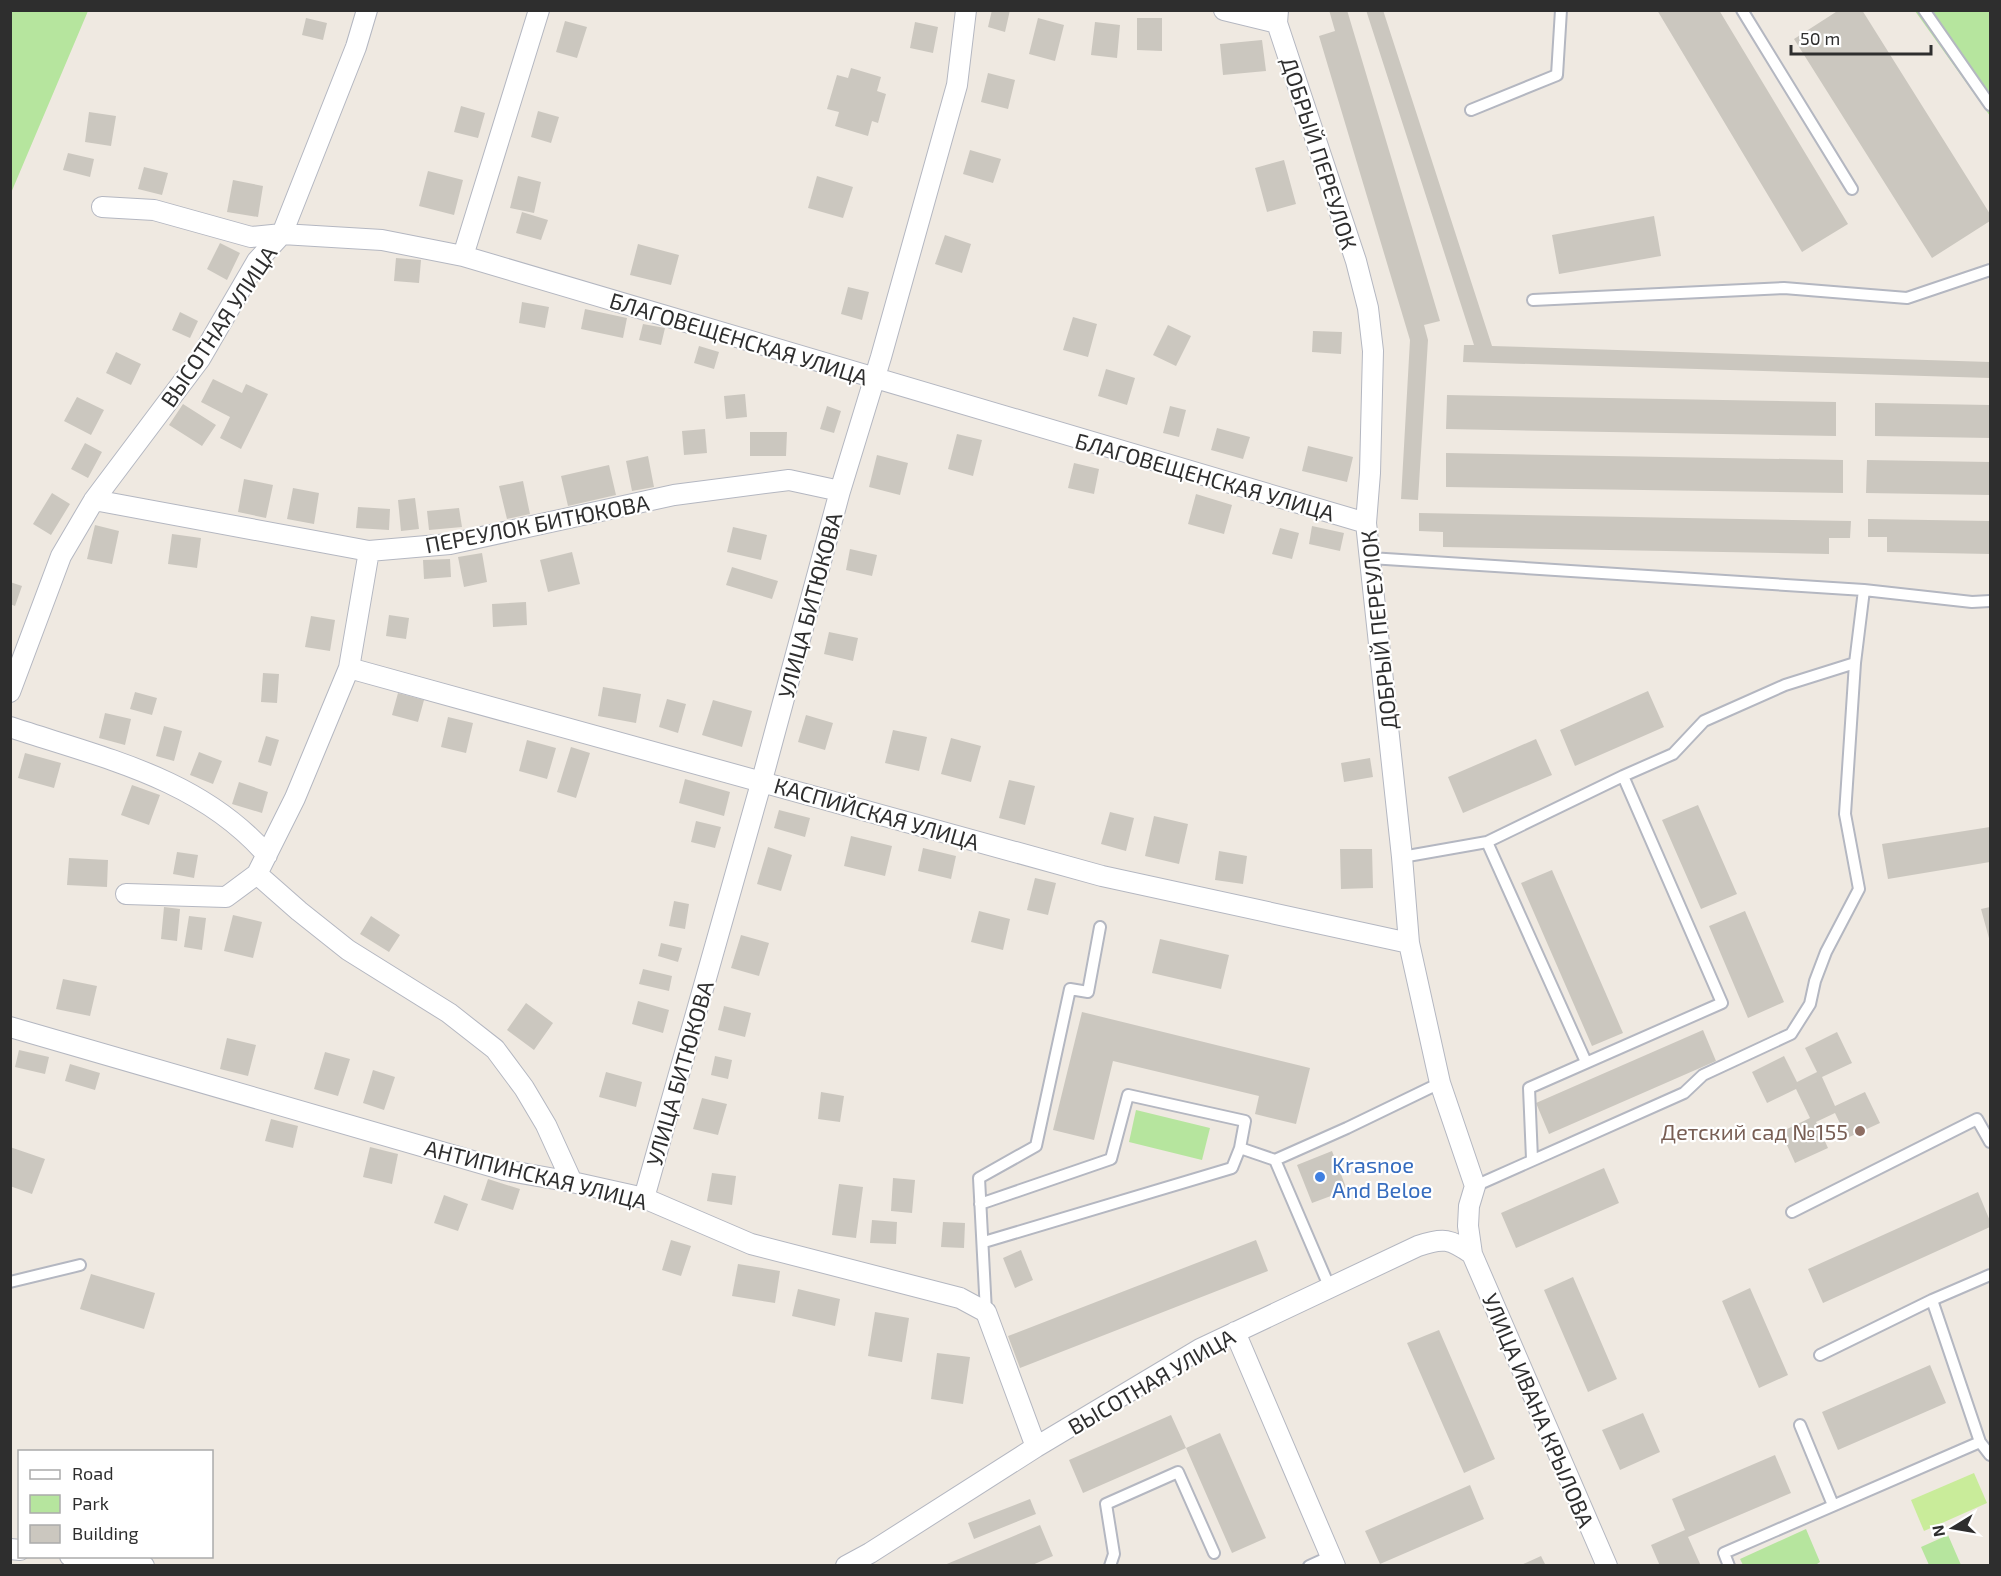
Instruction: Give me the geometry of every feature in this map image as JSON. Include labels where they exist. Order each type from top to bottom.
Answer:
[{"type":"street","name":"ВЫСОТНАЯ УЛИЦА","points":[[10,692],[61,556],[94,500],[200,359],[257,261],[282,234],[356,47],[367,10]]},
{"type":"street","points":[[463,256],[539,10]]},
{"type":"street","name":"УЛИЦА БИТЮКОВА","points":[[644,1198],[762,780],[840,490],[874,379],[957,85],[966,10]]},
{"type":"street","points":[[1224,10],[1277,17]]},
{"type":"street","name":"ДОБРЫЙ ПЕРЕУЛОК","points":[[1277,17],[1356,261],[1368,308],[1373,351],[1370,473],[1366,523],[1409,943],[1440,1083],[1475,1186]]},
{"type":"street","name":"БЛАГОВЕЩЕНСКАЯ УЛИЦА","points":[[102,207],[154,210],[250,237],[282,234],[382,240],[463,256],[1366,523]]},
{"type":"street","name":"ПЕРЕУЛОК БИТЮКОВА","points":[[94,500],[369,552],[450,544],[674,495],[789,480],[840,490]]},
{"type":"street","points":[[126,894],[226,897],[257,874],[295,798],[349,668],[369,552]]},
{"type":"street","name":"КАСПИЙСКАЯ УЛИЦА","points":[[349,668],[762,780],[1102,876],[1409,943]]},
{"type":"street","points":[[10,727],[136,767],[178,786],[230,819],[267,855]]},
{"type":"street","points":[[257,874],[348,950],[449,1013],[495,1049],[524,1088],[546,1125],[572,1182]]},
{"type":"street","name":"АНТИПИНСКАЯ УЛИЦА","points":[[10,1027],[504,1170],[644,1198],[751,1244],[960,1298],[986,1312]]},
{"type":"street","points":[[1472,1254],[1468,1226],[1469,1206],[1475,1186]]},
{"type":"street","name":"ВЫСОТНАЯ УЛИЦА","points":[[846,1566],[1200,1349],[1329,1286],[1418,1246],[1437,1240],[1453,1241],[1472,1254]]},
{"type":"street","name":"УЛИЦА ИВАНА КРЫЛОВА","points":[[1472,1254],[1607,1566]]},
{"type":"street","points":[[986,1312],[1036,1448]]},
{"type":"street","points":[[1235,1332],[1333,1561]]},
{"type":"street","points":[[78,1558],[144,1566]]},
{"type":"lane","points":[[1472,110],[1557,75],[1561,10]]},
{"type":"lane","points":[[1742,10],[1852,189]]},
{"type":"lane","points":[[1924,10],[1990,105]]},
{"type":"lane","points":[[1533,300],[1784,288],[1907,298],[1990,270]]},
{"type":"lane","points":[[1370,558],[1864,590],[1990,602]]},
{"type":"lane","points":[[1475,1186],[1684,1093],[1703,1075],[1791,1034],[1810,1004],[1815,981],[1826,952],[1859,889],[1845,814],[1855,663],[1864,590]]},
{"type":"lane","points":[[1402,857],[1487,842],[1673,754],[1704,721],[1785,685],[1855,663]]},
{"type":"lane","points":[[1532,1159],[1529,1088],[1722,1003],[1623,776]]},
{"type":"lane","points":[[1487,842],[1586,1062]]},
{"type":"lane","points":[[986,1312],[979,1178],[1036,1146],[1070,990],[1088,992],[1100,927]]},
{"type":"lane","points":[[1240,1148],[1275,1160],[1440,1083]]},
{"type":"lane","points":[[980,1204],[1111,1159],[1128,1095],[1245,1121],[1240,1148],[1232,1168],[984,1242]]},
{"type":"lane","points":[[1792,1212],[1977,1119],[1990,1142]]},
{"type":"lane","points":[[1275,1160],[1329,1286]]},
{"type":"lane","points":[[10,1282],[80,1264]]},
{"type":"lane","points":[[1820,1355],[1932,1300],[1990,1275]]},
{"type":"lane","points":[[1932,1300],[1980,1442],[1990,1455]]},
{"type":"lane","points":[[1800,1425],[1833,1505]]},
{"type":"lane","points":[[1729,1566],[1724,1553],[1980,1442]]},
{"type":"lane","points":[[1110,1566],[1114,1554],[1106,1504],[1178,1472],[1214,1553]]},
{"type":"lane","points":[[1309,1566],[1333,1561]]},
{"type":"green space","points":[[10,11],[88,11],[11,193]]},
{"type":"green space","points":[[1915,11],[1990,11],[1990,116]]},
{"type":"green space","points":[[1136,1110],[1210,1128],[1202,1160],[1129,1142]]},
{"type":"green space","points":[[1974,1473],[1987,1503],[1924,1531],[1911,1500]]},
{"type":"green space","points":[[1806,1529],[1820,1562],[1814,1566],[1743,1565],[1740,1559]]},
{"type":"green space","points":[[1948,1535],[1961,1565],[1929,1565],[1921,1547]]},
{"type":"building","points":[[992,10],[1010,10],[1005,32],[988,27]]},
{"type":"building","points":[[1329,10],[1347,10],[1440,321],[1424,325],[1428,340],[1418,500],[1401,499],[1410,340],[1319,36],[1335,31]]},
{"type":"building","points":[[1366,10],[1383,10],[1492,346],[1990,362],[1990,378],[1463,362],[1464,345],[1474,345]]},
{"type":"building","points":[[1657,10],[1719,10],[1848,224],[1802,252]]},
{"type":"building","points":[[1839,10],[1862,10],[1990,214],[1990,221],[1932,258],[1794,39]]},
{"type":"building","points":[[306,18],[327,23],[323,40],[302,35]]},
{"type":"building","points":[[1038,18],[1064,25],[1055,61],[1029,54]]},
{"type":"building","points":[[1137,18],[1162,18],[1162,51],[1137,50]]},
{"type":"building","points":[[565,21],[587,27],[577,58],[556,52]]},
{"type":"building","points":[[915,22],[938,27],[933,53],[910,48]]},
{"type":"building","points":[[1095,22],[1120,25],[1117,58],[1091,55]]},
{"type":"building","points":[[1262,40],[1266,71],[1223,75],[1220,44]]},
{"type":"building","points":[[851,68],[881,77],[877,91],[886,94],[878,123],[872,121],[868,136],[835,126],[839,112],[827,109],[837,75],[848,78]]},
{"type":"building","points":[[988,73],[1015,80],[1008,109],[981,102]]},
{"type":"building","points":[[461,106],[485,113],[478,138],[454,132]]},
{"type":"building","points":[[538,111],[559,117],[551,143],[531,137]]},
{"type":"building","points":[[89,112],[116,116],[111,146],[85,142]]},
{"type":"building","points":[[970,150],[1001,159],[993,183],[963,174]]},
{"type":"building","points":[[68,153],[94,159],[90,177],[63,170]]},
{"type":"building","points":[[1284,160],[1296,204],[1267,212],[1255,168]]},
{"type":"building","points":[[144,167],[168,173],[162,195],[138,189]]},
{"type":"building","points":[[428,171],[463,180],[454,215],[419,206]]},
{"type":"building","points":[[518,176],[541,182],[534,213],[510,208]]},
{"type":"building","points":[[817,176],[853,187],[843,218],[808,208]]},
{"type":"building","points":[[233,180],[263,186],[258,217],[227,212]]},
{"type":"building","points":[[522,212],[548,220],[541,240],[516,233]]},
{"type":"building","points":[[1654,216],[1661,256],[1559,274],[1552,235]]},
{"type":"building","points":[[945,235],[971,244],[962,273],[935,264]]},
{"type":"building","points":[[220,243],[240,253],[227,280],[207,269]]},
{"type":"building","points":[[638,244],[679,255],[671,285],[630,275]]},
{"type":"building","points":[[396,258],[421,260],[419,283],[394,281]]},
{"type":"building","points":[[848,287],[869,292],[862,320],[841,314]]},
{"type":"building","points":[[522,302],[549,307],[545,328],[519,323]]},
{"type":"building","points":[[585,309],[627,318],[623,338],[581,329]]},
{"type":"building","points":[[180,312],[198,321],[190,338],[172,330]]},
{"type":"building","points":[[1073,317],[1097,324],[1088,357],[1063,350]]},
{"type":"building","points":[[643,324],[665,328],[661,345],[639,340]]},
{"type":"building","points":[[1168,325],[1191,336],[1176,366],[1153,355]]},
{"type":"building","points":[[1313,331],[1342,332],[1341,354],[1312,352]]},
{"type":"building","points":[[699,346],[719,352],[714,369],[694,363]]},
{"type":"building","points":[[116,352],[141,364],[131,385],[106,373]]},
{"type":"building","points":[[1106,369],[1135,378],[1127,405],[1098,396]]},
{"type":"building","points":[[213,379],[242,393],[246,384],[268,394],[241,449],[220,438],[230,417],[201,402]]},
{"type":"building","points":[[745,394],[747,417],[726,419],[724,396]]},
{"type":"building","points":[[1447,395],[1836,402],[1836,436],[1446,429]]},
{"type":"building","points":[[77,397],[104,410],[91,435],[64,421]]},
{"type":"building","points":[[1875,403],[1990,405],[1990,438],[1875,436]]},
{"type":"building","points":[[183,404],[216,425],[202,446],[169,425]]},
{"type":"building","points":[[827,406],[841,411],[834,433],[820,429]]},
{"type":"building","points":[[1170,406],[1186,410],[1179,437],[1163,433]]},
{"type":"building","points":[[1217,428],[1250,437],[1243,459],[1211,450]]},
{"type":"building","points":[[705,429],[707,453],[684,455],[682,431]]},
{"type":"building","points":[[750,432],[787,432],[786,456],[750,456]]},
{"type":"building","points":[[957,434],[982,440],[973,476],[948,469]]},
{"type":"building","points":[[85,443],[102,452],[88,478],[71,469]]},
{"type":"building","points":[[1308,446],[1353,457],[1347,482],[1302,471]]},
{"type":"building","points":[[1446,453],[1843,460],[1843,493],[1446,487]]},
{"type":"building","points":[[877,455],[908,463],[900,495],[869,487]]},
{"type":"building","points":[[648,456],[654,487],[632,491],[626,461]]},
{"type":"building","points":[[1867,460],[1990,462],[1990,495],[1866,493]]},
{"type":"building","points":[[1074,463],[1099,469],[1094,494],[1068,488]]},
{"type":"building","points":[[609,465],[616,495],[568,506],[561,476]]},
{"type":"building","points":[[244,479],[273,485],[266,518],[238,512]]},
{"type":"building","points":[[523,481],[530,514],[507,519],[499,486]]},
{"type":"building","points":[[293,488],[319,493],[314,524],[287,519]]},
{"type":"building","points":[[52,493],[70,504],[51,535],[33,524]]},
{"type":"building","points":[[1196,494],[1232,505],[1224,534],[1188,524]]},
{"type":"building","points":[[415,498],[419,529],[401,531],[398,500]]},
{"type":"building","points":[[358,507],[390,509],[389,530],[356,528]]},
{"type":"building","points":[[459,508],[462,527],[429,530],[427,511]]},
{"type":"building","points":[[1419,513],[1851,521],[1850,538],[1829,538],[1829,554],[1443,547],[1443,532],[1419,531]]},
{"type":"building","points":[[1868,519],[1990,521],[1990,554],[1887,552],[1887,537],[1868,537]]},
{"type":"building","points":[[95,525],[119,531],[112,564],[87,559]]},
{"type":"building","points":[[1312,526],[1344,533],[1340,551],[1309,544]]},
{"type":"building","points":[[733,527],[767,535],[761,560],[727,552]]},
{"type":"building","points":[[1280,528],[1299,533],[1292,559],[1272,554]]},
{"type":"building","points":[[172,534],[201,538],[197,568],[168,564]]},
{"type":"building","points":[[850,549],[877,555],[872,576],[846,570]]},
{"type":"building","points":[[572,552],[580,584],[548,592],[540,560]]},
{"type":"building","points":[[482,553],[487,582],[464,587],[458,557]]},
{"type":"building","points":[[450,559],[451,577],[424,579],[423,560]]},
{"type":"building","points":[[732,567],[778,581],[772,599],[726,585]]},
{"type":"building","points":[[10,582],[22,586],[15,606],[10,604]]},
{"type":"building","points":[[526,602],[527,625],[493,627],[492,604]]},
{"type":"building","points":[[389,615],[409,618],[406,639],[386,636]]},
{"type":"building","points":[[311,616],[335,620],[330,651],[305,647]]},
{"type":"building","points":[[829,632],[858,638],[853,661],[824,654]]},
{"type":"building","points":[[263,673],[279,674],[277,703],[261,702]]},
{"type":"building","points":[[603,687],[641,694],[636,723],[598,716]]},
{"type":"building","points":[[1648,691],[1664,727],[1575,766],[1560,730]]},
{"type":"building","points":[[135,692],[157,698],[152,715],[130,709]]},
{"type":"building","points":[[398,693],[424,700],[418,722],[392,715]]},
{"type":"building","points":[[667,699],[686,704],[678,733],[659,727]]},
{"type":"building","points":[[713,700],[752,711],[742,747],[702,735]]},
{"type":"building","points":[[105,713],[131,719],[125,745],[99,738]]},
{"type":"building","points":[[806,715],[833,723],[825,750],[798,742]]},
{"type":"building","points":[[448,717],[473,723],[466,753],[441,747]]},
{"type":"building","points":[[164,726],[182,731],[174,761],[156,756]]},
{"type":"building","points":[[893,730],[927,737],[919,771],[885,763]]},
{"type":"building","points":[[266,736],[279,740],[271,766],[258,762]]},
{"type":"building","points":[[951,738],[981,746],[971,782],[941,774]]},
{"type":"building","points":[[1536,739],[1552,775],[1463,813],[1448,777]]},
{"type":"building","points":[[527,740],[556,748],[547,779],[519,771]]},
{"type":"building","points":[[571,747],[590,753],[576,798],[557,792]]},
{"type":"building","points":[[199,752],[222,761],[213,784],[190,775]]},
{"type":"building","points":[[25,753],[61,763],[54,788],[18,778]]},
{"type":"building","points":[[1370,758],[1373,777],[1344,782],[1341,763]]},
{"type":"building","points":[[685,779],[730,792],[724,816],[679,803]]},
{"type":"building","points":[[1009,780],[1035,786],[1025,825],[999,818]]},
{"type":"building","points":[[239,782],[268,792],[262,813],[232,804]]},
{"type":"building","points":[[132,785],[160,795],[149,825],[121,815]]},
{"type":"building","points":[[1698,805],[1737,894],[1701,909],[1662,820]]},
{"type":"building","points":[[779,810],[810,818],[805,837],[774,828]]},
{"type":"building","points":[[1110,812],[1134,818],[1126,851],[1101,844]]},
{"type":"building","points":[[1154,816],[1188,824],[1179,864],[1145,856]]},
{"type":"building","points":[[696,821],[721,827],[715,848],[691,842]]},
{"type":"building","points":[[1990,827],[1990,862],[1888,879],[1882,844]]},
{"type":"building","points":[[851,836],[892,846],[885,876],[844,866]]},
{"type":"building","points":[[768,847],[792,855],[781,891],[757,884]]},
{"type":"building","points":[[923,848],[956,856],[951,879],[918,871]]},
{"type":"building","points":[[1340,849],[1372,849],[1373,888],[1341,889]]},
{"type":"building","points":[[1219,851],[1247,856],[1243,884],[1215,880]]},
{"type":"building","points":[[177,852],[198,855],[194,878],[173,874]]},
{"type":"building","points":[[69,858],[108,860],[107,887],[67,885]]},
{"type":"building","points":[[1552,870],[1623,1033],[1592,1046],[1521,883]]},
{"type":"building","points":[[1035,878],[1056,883],[1048,915],[1027,910]]},
{"type":"building","points":[[674,901],[689,904],[685,929],[669,926]]},
{"type":"building","points":[[164,907],[180,909],[177,941],[161,939]]},
{"type":"building","points":[[1990,907],[1990,942],[1981,909]]},
{"type":"building","points":[[979,911],[1010,919],[1003,950],[971,942]]},
{"type":"building","points":[[1745,911],[1784,1002],[1748,1018],[1709,926]]},
{"type":"building","points":[[233,915],[262,922],[253,958],[224,951]]},
{"type":"building","points":[[189,916],[206,918],[202,950],[184,947]]},
{"type":"building","points":[[371,916],[400,935],[389,952],[360,934]]},
{"type":"building","points":[[741,935],[769,943],[759,976],[731,968]]},
{"type":"building","points":[[1160,939],[1229,955],[1221,989],[1152,973]]},
{"type":"building","points":[[661,943],[682,948],[678,962],[658,956]]},
{"type":"building","points":[[643,969],[672,976],[669,991],[639,984]]},
{"type":"building","points":[[63,979],[97,986],[90,1016],[56,1009]]},
{"type":"building","points":[[638,1001],[669,1010],[663,1033],[632,1024]]},
{"type":"building","points":[[526,1003],[553,1023],[534,1050],[507,1030]]},
{"type":"building","points":[[724,1006],[751,1013],[745,1037],[718,1030]]},
{"type":"building","points":[[1082,1012],[1310,1068],[1296,1124],[1255,1114],[1259,1096],[1113,1061],[1094,1140],[1053,1130]]},
{"type":"building","points":[[1703,1030],[1716,1061],[1549,1134],[1536,1103]]},
{"type":"building","points":[[1837,1032],[1852,1063],[1822,1077],[1835,1106],[1865,1092],[1880,1123],[1847,1138],[1835,1113],[1816,1122],[1828,1148],[1795,1163],[1781,1132],[1810,1118],[1796,1089],[1767,1103],[1752,1072],[1784,1056],[1797,1082],[1817,1072],[1805,1048]]},
{"type":"building","points":[[227,1038],[256,1045],[248,1076],[220,1069]]},
{"type":"building","points":[[19,1050],[49,1057],[45,1074],[15,1067]]},
{"type":"building","points":[[325,1052],[350,1059],[338,1096],[314,1089]]},
{"type":"building","points":[[715,1056],[732,1060],[728,1079],[711,1075]]},
{"type":"building","points":[[70,1064],[100,1073],[95,1090],[65,1081]]},
{"type":"building","points":[[373,1070],[395,1077],[384,1110],[363,1103]]},
{"type":"building","points":[[606,1072],[642,1082],[636,1107],[599,1097]]},
{"type":"building","points":[[821,1092],[844,1096],[840,1122],[818,1119]]},
{"type":"building","points":[[702,1098],[727,1104],[718,1135],[693,1129]]},
{"type":"building","points":[[271,1119],[298,1126],[293,1148],[265,1141]]},
{"type":"building","points":[[10,1147],[45,1159],[32,1194],[10,1186]]},
{"type":"building","points":[[370,1147],[398,1154],[392,1184],[363,1177]]},
{"type":"building","points":[[1332,1151],[1347,1190],[1312,1203],[1297,1165]]},
{"type":"building","points":[[1604,1168],[1619,1203],[1516,1248],[1501,1213]]},
{"type":"building","points":[[712,1173],[736,1176],[732,1205],[707,1201]]},
{"type":"building","points":[[893,1178],[915,1180],[912,1213],[891,1211]]},
{"type":"building","points":[[488,1179],[520,1189],[513,1210],[481,1200]]},
{"type":"building","points":[[839,1184],[863,1187],[856,1238],[832,1235]]},
{"type":"building","points":[[1978,1192],[1990,1221],[1990,1227],[1823,1303],[1808,1269]]},
{"type":"building","points":[[444,1195],[468,1204],[458,1231],[434,1223]]},
{"type":"building","points":[[872,1220],[897,1222],[896,1244],[870,1243]]},
{"type":"building","points":[[943,1222],[965,1223],[964,1248],[941,1247]]},
{"type":"building","points":[[671,1240],[691,1246],[681,1276],[662,1270]]},
{"type":"building","points":[[1256,1240],[1268,1271],[1020,1368],[1008,1336]]},
{"type":"building","points":[[1021,1250],[1033,1280],[1015,1288],[1003,1258]]},
{"type":"building","points":[[738,1264],[780,1271],[775,1303],[732,1296]]},
{"type":"building","points":[[91,1274],[155,1293],[144,1329],[80,1309]]},
{"type":"building","points":[[1573,1277],[1617,1379],[1588,1392],[1544,1290]]},
{"type":"building","points":[[1750,1288],[1788,1375],[1759,1388],[1722,1301]]},
{"type":"building","points":[[798,1289],[840,1299],[835,1326],[792,1316]]},
{"type":"building","points":[[875,1312],[909,1318],[902,1362],[868,1356]]},
{"type":"building","points":[[1439,1330],[1495,1459],[1464,1473],[1407,1343]]},
{"type":"building","points":[[937,1353],[970,1357],[963,1404],[931,1399]]},
{"type":"building","points":[[1930,1365],[1946,1403],[1838,1450],[1822,1412]]},
{"type":"building","points":[[1643,1413],[1660,1452],[1620,1470],[1602,1430]]},
{"type":"building","points":[[1171,1415],[1186,1448],[1083,1493],[1069,1460]]},
{"type":"building","points":[[1220,1433],[1266,1538],[1232,1553],[1186,1448]]},
{"type":"building","points":[[1775,1455],[1791,1493],[1688,1537],[1701,1566],[1660,1566],[1651,1545],[1685,1530],[1672,1499]]},
{"type":"building","points":[[1470,1485],[1484,1519],[1380,1564],[1365,1531]]},
{"type":"building","points":[[1030,1499],[1036,1514],[974,1539],[968,1523]]},
{"type":"building","points":[[1040,1525],[1053,1556],[1030,1566],[942,1566]]},
{"type":"building","points":[[1541,1556],[1546,1566],[1519,1566]]},
{"type":"place","name":"Детский сад №155","points":[[1860,1131]]},
{"type":"place","name":"Krasnoe And Beloe","points":[[1320,1177]]}]
